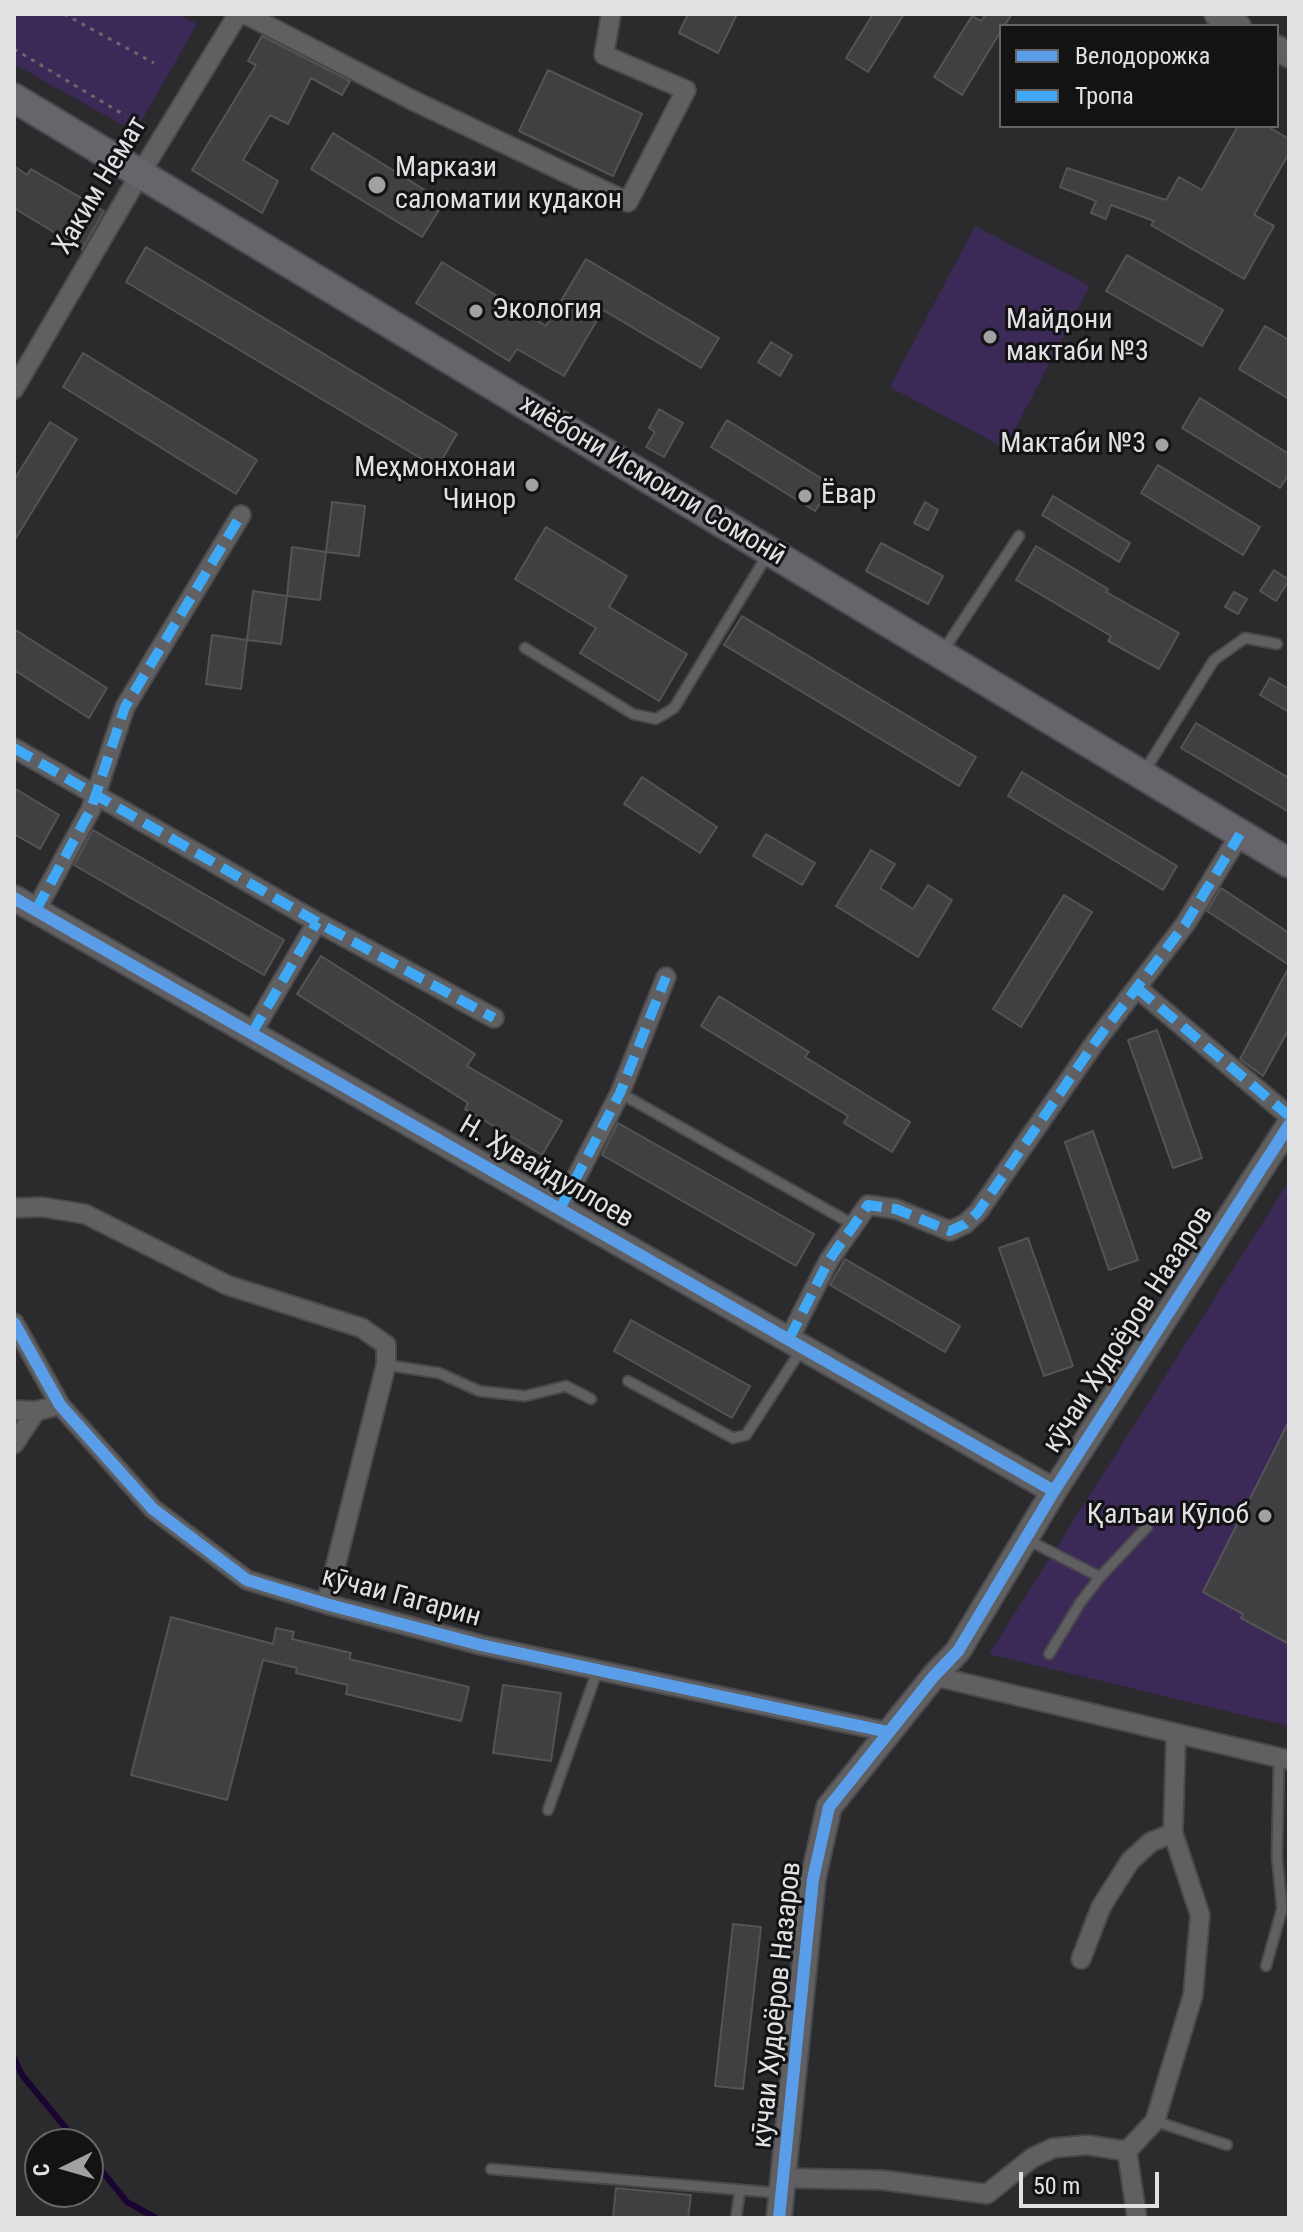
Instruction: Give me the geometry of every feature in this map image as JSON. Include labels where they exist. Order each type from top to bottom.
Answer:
[{"type":"main road","name":"хиёбони Исмоили Сомонӣ","points":[[14,98],[1289,863]]},
{"type":"street","name":"Ҳаким Немат","points":[[14,389],[238,14]]},
{"type":"street","points":[[245,14],[414,101],[628,202],[686,90],[604,55],[611,14]]},
{"type":"street","points":[[1217,14],[1234,24]]},
{"type":"street","points":[[36,910],[91,809],[125,707],[241,515]]},
{"type":"street","points":[[14,748],[317,922],[494,1018]]},
{"type":"street","points":[[796,1343],[829,1260],[868,1205],[896,1209],[950,1231],[965,1224],[978,1212],[1096,1041],[1186,923],[1240,834]]},
{"type":"street","name":"Н. Ҳувайдуллоев","points":[[14,898],[1054,1491]]},
{"type":"street","points":[[252,1033],[317,922]]},
{"type":"street","points":[[560,1209],[620,1093],[666,977]]},
{"type":"street","points":[[1137,988],[1289,1116]]},
{"type":"street","name":"кӯчаи Худоёров Назаров","points":[[779,2218],[813,1879],[829,1807],[934,1676],[958,1651],[1054,1491],[1289,1125]]},
{"type":"street","points":[[14,1208],[42,1207],[85,1214],[227,1285],[362,1328],[386,1345],[386,1365],[326,1604]]},
{"type":"street","name":"кӯчаи Гагарин","points":[[14,1323],[60,1405],[153,1509],[247,1580],[481,1645],[888,1732]]},
{"type":"street","points":[[14,1410],[36,1411],[60,1405]]},
{"type":"street","points":[[14,1444],[36,1411]]},
{"type":"street","points":[[934,1676],[1284,1759]]},
{"type":"street","points":[[1127,2151],[1155,2121],[1193,1995],[1200,1915],[1173,1833],[1176,1735]]},
{"type":"street","points":[[1081,1959],[1101,1907],[1130,1861],[1151,1842],[1173,1833]]},
{"type":"street","points":[[783,2186],[882,2180],[987,2194],[1032,2158],[1053,2148],[1087,2145],[1127,2151]]},
{"type":"street","points":[[1127,2151],[1137,2218]]},
{"type":"lane","points":[[941,654],[1019,536]]},
{"type":"lane","points":[[525,648],[633,714],[656,719],[674,708],[770,551]]},
{"type":"lane","points":[[1142,775],[1214,660],[1245,638],[1277,644]]},
{"type":"lane","points":[[620,1093],[854,1225]]},
{"type":"lane","points":[[628,1381],[733,1438],[746,1435],[796,1343]]},
{"type":"lane","points":[[386,1365],[439,1373],[479,1391],[525,1396],[566,1386],[591,1399]]},
{"type":"lane","points":[[1049,1654],[1100,1577],[1147,1527]]},
{"type":"lane","points":[[1025,1538],[1100,1577]]},
{"type":"lane","points":[[548,1810],[598,1669]]},
{"type":"lane","points":[[1266,1966],[1282,1909],[1277,1856],[1284,1759]]},
{"type":"lane","points":[[1155,2121],[1227,2145]]},
{"type":"lane","points":[[491,2169],[740,2190],[783,2186]]},
{"type":"lane","points":[[736,2218],[740,2190]]},
{"type":"path","points":[[64,14],[154,63]]},
{"type":"path","points":[[14,49],[126,116]]},
{"type":"shaded area","points":[[14,14],[177,14],[197,24],[135,132],[14,64]]},
{"type":"shaded area","name":"Майдони мактаби №3","points":[[975,226],[1090,286],[1005,448],[890,387]]},
{"type":"shaded area","points":[[1289,1181],[1289,1726],[989,1654]]},
{"type":"building","points":[[688,14],[737,14],[718,53],[679,33]]},
{"type":"building","points":[[873,14],[904,14],[868,72],[846,58]]},
{"type":"building","points":[[986,14],[1012,14],[1005,24],[999,24],[999,34],[962,95],[934,77],[972,16],[981,21]]},
{"type":"building","points":[[262,36],[350,81],[342,95],[311,78],[288,124],[270,115],[243,160],[278,181],[262,213],[192,170],[256,65],[248,61]]},
{"type":"building","points":[[548,70],[642,114],[613,176],[519,131]]},
{"type":"building","points":[[1237,128],[1270,128],[1289,139],[1289,153],[1254,215],[1274,226],[1244,279],[1151,225],[1154,221],[1111,205],[1106,219],[1091,213],[1096,201],[1060,187],[1067,168],[1166,200],[1179,177],[1202,190]]},
{"type":"building","name":"Маркази саломатии кудакон","points":[[333,133],[444,202],[422,237],[311,169]]},
{"type":"building","points":[[14,166],[27,175],[31,169],[104,211],[82,249],[14,208]]},
{"type":"building","points":[[146,247],[457,434],[437,468],[126,282]]},
{"type":"building","points":[[1127,255],[1223,310],[1202,346],[1106,291]]},
{"type":"building","points":[[586,259],[719,338],[701,368],[603,310],[564,376],[517,349],[509,361],[416,303],[442,262],[546,326]]},
{"type":"building","points":[[1265,326],[1289,340],[1289,399],[1239,369]]},
{"type":"building","points":[[771,342],[792,355],[780,376],[758,362]]},
{"type":"building","points":[[83,353],[257,460],[236,494],[63,387]]},
{"type":"building","points":[[1200,398],[1289,454],[1289,474],[1280,488],[1182,428]]},
{"type":"building","points":[[659,409],[683,423],[664,457],[646,447],[655,432],[649,428]]},
{"type":"building","points":[[727,420],[832,485],[815,511],[711,447]]},
{"type":"building","points":[[50,422],[77,439],[14,541],[14,480]]},
{"type":"building","points":[[1158,465],[1260,527],[1243,555],[1141,493]]},
{"type":"building","points":[[1053,496],[1130,543],[1119,562],[1042,515]]},
{"type":"building","points":[[332,502],[365,506],[359,556],[326,552]]},
{"type":"building","points":[[925,502],[938,510],[928,530],[914,523]]},
{"type":"building","points":[[546,527],[627,576],[609,607],[687,654],[659,701],[580,653],[596,628],[515,579]]},
{"type":"building","points":[[881,543],[943,576],[928,604],[866,571]]},
{"type":"building","points":[[1036,546],[1108,589],[1106,592],[1179,633],[1159,669],[1108,641],[1111,636],[1016,580]]},
{"type":"building","points":[[292,547],[326,552],[320,600],[287,596]]},
{"type":"building","points":[[1274,570],[1289,580],[1276,601],[1260,591]]},
{"type":"building","points":[[253,591],[287,596],[281,644],[247,640]]},
{"type":"building","points":[[1234,592],[1247,599],[1238,614],[1225,607]]},
{"type":"building","points":[[742,616],[976,757],[959,786],[724,645]]},
{"type":"building","points":[[14,629],[107,688],[89,718],[14,670]]},
{"type":"building","points":[[212,635],[247,640],[241,689],[206,684]]},
{"type":"building","points":[[1270,678],[1289,689],[1289,712],[1260,695]]},
{"type":"building","points":[[1196,723],[1289,778],[1289,812],[1181,748]]},
{"type":"building","points":[[1022,772],[1177,866],[1163,890],[1008,796]]},
{"type":"building","points":[[642,777],[717,827],[700,853],[624,804]]},
{"type":"building","points":[[14,788],[59,815],[40,849],[14,834]]},
{"type":"building","points":[[93,830],[284,940],[264,975],[74,865]]},
{"type":"building","points":[[766,834],[815,863],[802,885],[753,856]]},
{"type":"building","points":[[871,850],[895,864],[880,888],[913,909],[928,885],[952,900],[918,957],[836,906]]},
{"type":"building","points":[[1221,888],[1289,933],[1289,965],[1207,911]]},
{"type":"building","points":[[1064,895],[1092,912],[1021,1027],[993,1009]]},
{"type":"building","points":[[321,956],[475,1054],[467,1066],[562,1121],[542,1155],[465,1109],[468,1103],[297,994]]},
{"type":"building","points":[[1289,967],[1289,1029],[1263,1076],[1240,1059]]},
{"type":"building","points":[[719,996],[809,1052],[805,1057],[910,1122],[892,1152],[844,1123],[848,1116],[701,1026]]},
{"type":"building","points":[[1157,1030],[1202,1158],[1173,1168],[1128,1040]]},
{"type":"building","points":[[618,1123],[814,1234],[796,1266],[602,1155]]},
{"type":"building","points":[[1093,1131],[1138,1260],[1109,1270],[1065,1142]]},
{"type":"building","points":[[1028,1238],[1073,1366],[1044,1376],[999,1248]]},
{"type":"building","points":[[845,1259],[960,1326],[945,1352],[830,1285]]},
{"type":"building","points":[[631,1320],[750,1386],[732,1418],[614,1351]]},
{"type":"building","name":"Қалъаи Кӯлоб","points":[[1289,1421],[1289,1644],[1241,1618],[1243,1614],[1203,1592]]},
{"type":"building","points":[[171,1617],[273,1644],[276,1628],[294,1632],[292,1639],[351,1653],[349,1659],[469,1687],[461,1721],[346,1694],[348,1685],[296,1673],[297,1668],[263,1660],[227,1800],[131,1775]]},
{"type":"building","points":[[503,1685],[561,1693],[551,1761],[493,1753]]},
{"type":"building","points":[[733,1924],[761,1927],[743,2089],[715,2086]]},
{"type":"building","points":[[616,2188],[691,2195],[688,2218],[613,2218]]},
{"type":"waterway","points":[[14,2058],[22,2075],[66,2128]]},
{"type":"waterway","points":[[104,2174],[127,2202],[156,2218]]},
{"type":"marked path","points":[[36,910],[91,809],[125,707],[241,515]]},
{"type":"marked path","points":[[14,748],[317,922],[494,1018]]},
{"type":"marked path","points":[[789,1339],[829,1260],[868,1205],[896,1209],[950,1231],[965,1224],[978,1212],[1096,1041],[1186,923],[1240,834]]},
{"type":"marked path","points":[[252,1033],[317,922]]},
{"type":"marked path","points":[[560,1209],[620,1093],[666,977]]},
{"type":"marked path","points":[[1137,988],[1289,1116]]},
{"type":"cycle path","points":[[14,898],[1054,1491]]},
{"type":"cycle path","points":[[779,2218],[813,1879],[829,1807],[934,1676],[958,1651],[1054,1491],[1289,1125]]},
{"type":"cycle path","points":[[14,1323],[60,1405],[153,1509],[247,1580],[481,1645],[888,1732]]},
{"type":"place","name":"Маркази саломатии кудакон","points":[[377,185]]},
{"type":"place","name":"Экология","points":[[476,311]]},
{"type":"place","name":"Майдони мактаби №3","points":[[990,337]]},
{"type":"place","name":"Мактаби №3","points":[[1162,445]]},
{"type":"place","name":"Меҳмонхонаи Чинор","points":[[532,485]]},
{"type":"place","name":"Ёвар","points":[[805,496]]},
{"type":"place","name":"Қалъаи Кӯлоб","points":[[1265,1516]]}]
